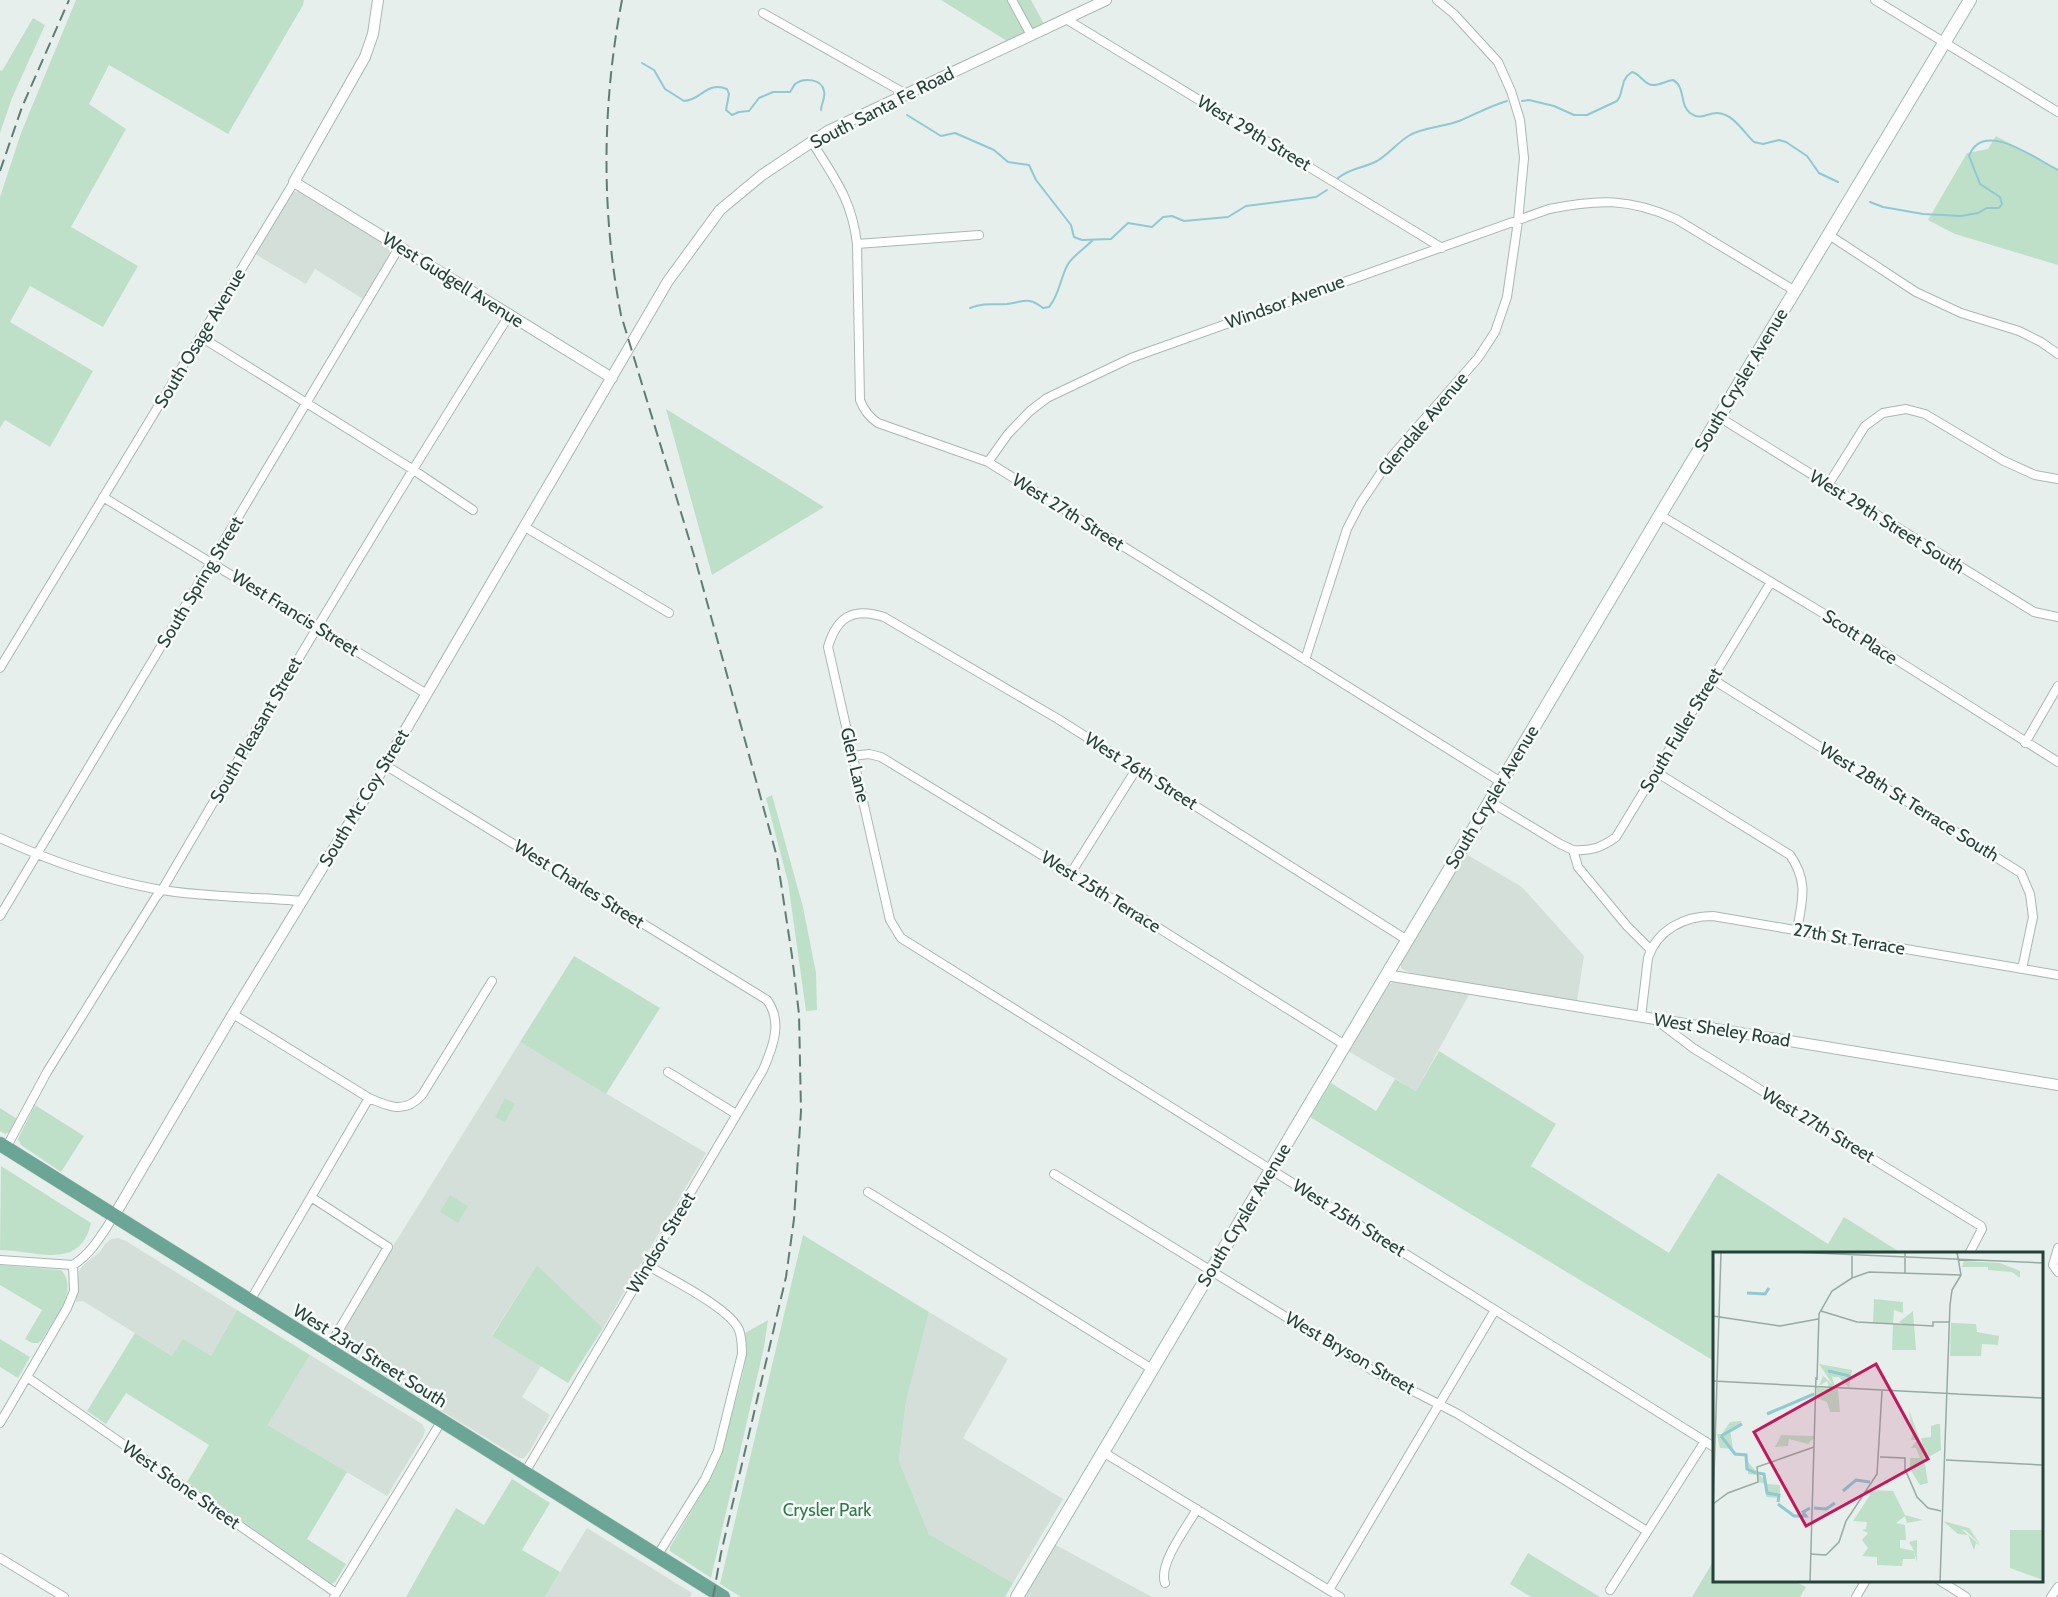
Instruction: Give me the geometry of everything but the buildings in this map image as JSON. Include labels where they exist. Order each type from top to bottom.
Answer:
[{"type":"main road","name":"South Crysler Avenue","points":[[1017,1597],[1489,801],[1970,0]]},
{"type":"main road","name":"West 23rd Street South","points":[[3,1146],[723,1597]]},
{"type":"street","name":"South Osage Avenue","points":[[0,668],[294,182],[365,57],[373,34],[378,0]]},
{"type":"street","points":[[1012,0],[1032,35]]},
{"type":"street","name":"South Santa Fe Road","points":[[612,378],[668,281],[720,210],[762,175],[828,131],[1106,0]]},
{"type":"street","name":"Glendale Avenue","points":[[1305,660],[1347,529],[1360,504],[1392,456],[1478,358],[1495,332],[1507,297],[1524,158],[1520,120],[1511,91],[1498,62],[1454,14],[1437,0]]},
{"type":"street","points":[[1875,0],[2058,112]]},
{"type":"street","points":[[763,13],[906,94]]},
{"type":"street","name":"West 29th Street","points":[[1066,19],[1442,248]]},
{"type":"street","name":"West 27th Street","points":[[812,142],[848,200],[855,223],[860,400],[870,418],[878,423],[988,462],[1501,782]]},
{"type":"street","name":"West Gudgell Avenue","points":[[294,182],[612,378]]},
{"type":"street","name":"Windsor Avenue","points":[[988,462],[1008,434],[1030,411],[1047,398],[1091,376],[1131,358],[1283,302],[1549,209],[1578,203],[1637,204],[1676,219],[1795,291]]},
{"type":"street","points":[[857,244],[979,235]]},
{"type":"street","points":[[1829,235],[1916,292],[1961,313],[2019,331],[2058,354]]},
{"type":"street","name":"South Spring Street","points":[[0,916],[400,246]]},
{"type":"street","name":"South Pleasant Street","points":[[3,1146],[162,890],[316,627],[412,469],[510,314]]},
{"type":"street","points":[[201,337],[412,469],[473,510]]},
{"type":"street","name":"South Mc Coy Street","points":[[114,1216],[233,1014],[385,765],[425,693],[612,378]]},
{"type":"street","points":[[1828,485],[1865,426],[1883,413],[1906,410],[1925,414],[2004,461],[2035,475],[2058,479]]},
{"type":"street","name":"West 29th Street South","points":[[1719,417],[2034,612],[2058,617]]},
{"type":"street","name":"West Francis Street","points":[[103,497],[425,693]]},
{"type":"street","name":"Scott Place","points":[[1660,515],[2058,762]]},
{"type":"street","points":[[525,527],[669,613]]},
{"type":"street","name":"South Fuller Street","points":[[1573,850],[1588,851],[1604,846],[1616,837],[1771,582]]},
{"type":"street","name":"Glen Lane","points":[[870,612],[856,613],[841,621],[833,631],[828,647],[890,920],[901,938]]},
{"type":"street","name":"West 26th Street","points":[[870,612],[885,616],[1058,719],[1407,940]]},
{"type":"street","name":"West 28th St Terrace South","points":[[1712,679],[2021,873],[2030,894],[2033,917],[2022,969]]},
{"type":"street","points":[[2025,743],[2058,686]]},
{"type":"street","name":"West 25th Terrace","points":[[852,756],[869,754],[881,757],[1345,1045]]},
{"type":"street","name":"West Charles Street","points":[[385,765],[767,1000],[771,1005]]},
{"type":"street","points":[[1071,873],[1137,768]]},
{"type":"street","points":[[1656,772],[1784,849],[1790,855],[1798,866],[1803,883],[1797,930]]},
{"type":"street","points":[[1489,801],[1573,850],[1578,867],[1650,950],[1641,1017]]},
{"type":"street","points":[[0,838],[37,855],[99,877],[162,890],[302,901]]},
{"type":"street","name":"27th St Terrace","points":[[1650,950],[1673,925],[1687,918],[1713,916],[2058,975]]},
{"type":"street","name":"West 25th Street","points":[[901,938],[1713,1446]]},
{"type":"street","name":"West Sheley Road","points":[[1386,975],[2058,1085]]},
{"type":"street","points":[[233,1014],[369,1098],[386,1106],[397,1108],[415,1102],[464,1021],[492,981]]},
{"type":"street","name":"Windsor Street","points":[[524,1474],[763,1070],[773,1048],[775,1015],[771,1005]]},
{"type":"street","name":"West 27th Street","points":[[1654,1019],[1692,1048],[1981,1226],[1982,1229],[1970,1252]]},
{"type":"street","points":[[669,1072],[736,1114]]},
{"type":"street","points":[[250,1301],[369,1098]]},
{"type":"street","name":"West Bryson Street","points":[[1054,1174],[1372,1370],[1458,1414],[1647,1531]]},
{"type":"street","points":[[868,1192],[1152,1369]]},
{"type":"street","points":[[311,1197],[388,1247],[327,1350]]},
{"type":"street","points":[[0,1260],[73,1265],[93,1249],[114,1216]]},
{"type":"street","points":[[2055,1268],[2058,1248]]},
{"type":"street","points":[[0,1423],[67,1308],[74,1291],[73,1265]]},
{"type":"street","points":[[647,1265],[727,1313],[739,1329],[742,1346],[719,1448],[705,1479],[657,1556]]},
{"type":"street","points":[[1329,1590],[1495,1310]]},
{"type":"street","name":"West Stone Street","points":[[27,1377],[335,1595]]},
{"type":"street","points":[[335,1595],[441,1422]]},
{"type":"street","points":[[1610,1590],[1705,1441]]},
{"type":"street","points":[[1103,1452],[1340,1597]]},
{"type":"street","points":[[1165,1583],[1162,1575],[1165,1565],[1197,1509]]},
{"type":"street","points":[[0,1558],[51,1594],[64,1597]]},
{"type":"street","points":[[1856,1597],[1865,1582]]},
{"type":"street","points":[[1941,1582],[1966,1597]]},
{"type":"street","points":[[2051,1597],[2058,1587]]},
{"type":"shaded area","points":[[300,191],[382,240],[388,247],[390,253],[363,299],[315,269],[306,284],[255,254],[290,196]]},
{"type":"shaded area","points":[[1466,854],[1522,887],[1584,956],[1577,1001],[1412,973],[1402,969],[1400,963]]},
{"type":"shaded area","points":[[1395,981],[1470,993],[1416,1091],[1348,1051],[1388,985]]},
{"type":"shaded area","points":[[520,1042],[706,1153],[603,1328],[537,1265],[492,1335],[541,1366],[522,1397],[550,1415],[524,1458],[519,1458],[391,1380],[339,1345],[338,1340],[354,1309]]},
{"type":"shaded area","points":[[118,1238],[237,1310],[211,1356],[172,1356],[83,1301],[76,1302],[79,1271],[100,1252],[105,1244],[111,1239]]},
{"type":"shaded area","points":[[929,1312],[1008,1359],[963,1438],[1063,1499],[1013,1583],[929,1534],[899,1461],[906,1402]]},
{"type":"shaded area","points":[[310,1355],[422,1424],[425,1430],[423,1437],[387,1496],[268,1425]]},
{"type":"shaded area","points":[[587,1528],[692,1593],[690,1597],[545,1597]]},
{"type":"shaded area","points":[[1054,1544],[1152,1597],[1023,1597]]},
{"type":"green space","points":[[76,0],[304,0],[228,134],[109,65],[89,104],[126,129],[71,227],[138,266],[103,327],[30,286],[10,322],[93,371],[50,447],[5,420],[0,428],[0,197],[21,133]]},
{"type":"green space","points":[[941,0],[1031,0],[1044,24],[1007,41]]},
{"type":"green space","points":[[33,18],[45,25],[12,98],[0,133],[0,70],[2,71]]},
{"type":"green space","points":[[1996,136],[2058,169],[2058,265],[1955,234],[1928,220],[1967,153],[1988,149]]},
{"type":"green space","points":[[666,409],[824,507],[712,575]]},
{"type":"green space","points":[[772,795],[803,907],[816,973],[817,1010],[806,1011],[788,882],[766,798]]},
{"type":"green space","points":[[574,956],[660,1008],[606,1094],[520,1042]]},
{"type":"green space","points":[[1439,1051],[1556,1124],[1531,1166],[1669,1253],[1718,1173],[1828,1244],[1844,1217],[1898,1251],[1713,1252],[1713,1360],[1310,1117],[1331,1083],[1376,1111],[1395,1079],[1416,1091]]},
{"type":"green space","points":[[505,1098],[515,1104],[505,1122],[495,1117]]},
{"type":"green space","points":[[35,1105],[84,1136],[61,1172],[21,1145],[18,1139]]},
{"type":"green space","points":[[0,1108],[17,1119],[10,1132],[5,1134],[0,1131]]},
{"type":"green space","points":[[1,1166],[91,1223],[85,1238],[77,1248],[54,1255],[0,1250]]},
{"type":"green space","points":[[450,1195],[468,1206],[458,1223],[440,1212]]},
{"type":"green space","name":"Crysler Park","points":[[803,1235],[929,1312],[906,1402],[899,1461],[929,1534],[1013,1583],[1005,1597],[741,1597],[720,1584]]},
{"type":"green space","points":[[0,1265],[61,1270],[66,1278],[68,1287],[63,1305],[38,1343],[25,1339],[42,1310],[0,1285]]},
{"type":"green space","points":[[537,1265],[603,1328],[568,1383],[492,1336]]},
{"type":"green space","points":[[237,1310],[310,1355],[268,1425],[347,1472],[307,1539],[346,1564],[335,1582],[331,1584],[187,1482],[209,1445],[126,1393],[106,1424],[87,1411],[135,1333],[172,1356],[183,1339],[211,1356]]},
{"type":"green space","points":[[768,1320],[764,1347],[711,1578],[670,1551],[670,1547],[708,1483],[721,1455],[743,1373],[747,1351],[745,1333]]},
{"type":"green space","points":[[0,1339],[30,1357],[18,1378],[0,1367]]},
{"type":"green space","points":[[512,1479],[550,1503],[522,1550],[560,1572],[545,1597],[406,1597],[456,1508],[484,1525]]},
{"type":"green space","points":[[1528,1553],[1600,1597],[1531,1597],[1510,1584]]},
{"type":"green space","points":[[1713,1562],[1713,1582],[1796,1582],[1806,1587],[1800,1597],[1692,1597]]},
{"type":"waterway","points":[[642,63],[654,70],[665,89],[684,101],[695,98],[714,87],[727,89],[729,94],[726,110],[732,115],[749,111],[759,98],[773,92],[790,92],[795,84],[803,80],[812,80],[823,87],[821,110]]},
{"type":"waterway","points":[[1522,101],[1529,100],[1554,106],[1574,115],[1587,115],[1617,101],[1624,81],[1632,72],[1650,85],[1673,80],[1680,87],[1690,113],[1697,116],[1713,113],[1728,116],[1754,142],[1763,144],[1779,140],[1786,142],[1807,156],[1819,173],[1838,182]]},
{"type":"waterway","points":[[1338,178],[1347,172],[1377,161],[1416,132],[1459,121],[1507,101]]},
{"type":"waterway","points":[[907,115],[941,136],[955,133],[994,150],[1008,162],[1029,165],[1036,180],[1071,225],[1074,237],[1082,240],[1111,239],[1128,223],[1152,227],[1163,217],[1172,216],[1184,221],[1228,217],[1246,206],[1316,197],[1327,190]]},
{"type":"waterway","points":[[1870,202],[1883,207],[1923,214],[1961,216],[1978,213],[1987,208],[1999,208],[2002,204],[2000,197],[1980,184],[1969,156],[1976,145],[1986,141],[1998,141],[2011,145],[2058,170]]},
{"type":"waterway","points":[[970,308],[985,304],[1026,301],[1043,308],[1049,307],[1068,264],[1093,240]]},
{"type":"railway","points":[[0,171],[22,107],[69,0]]},
{"type":"railway","points":[[622,0],[611,78],[606,158],[614,276],[621,315],[696,562],[777,857],[799,1014],[801,1111],[794,1219],[786,1277],[721,1553],[713,1597]]}]
